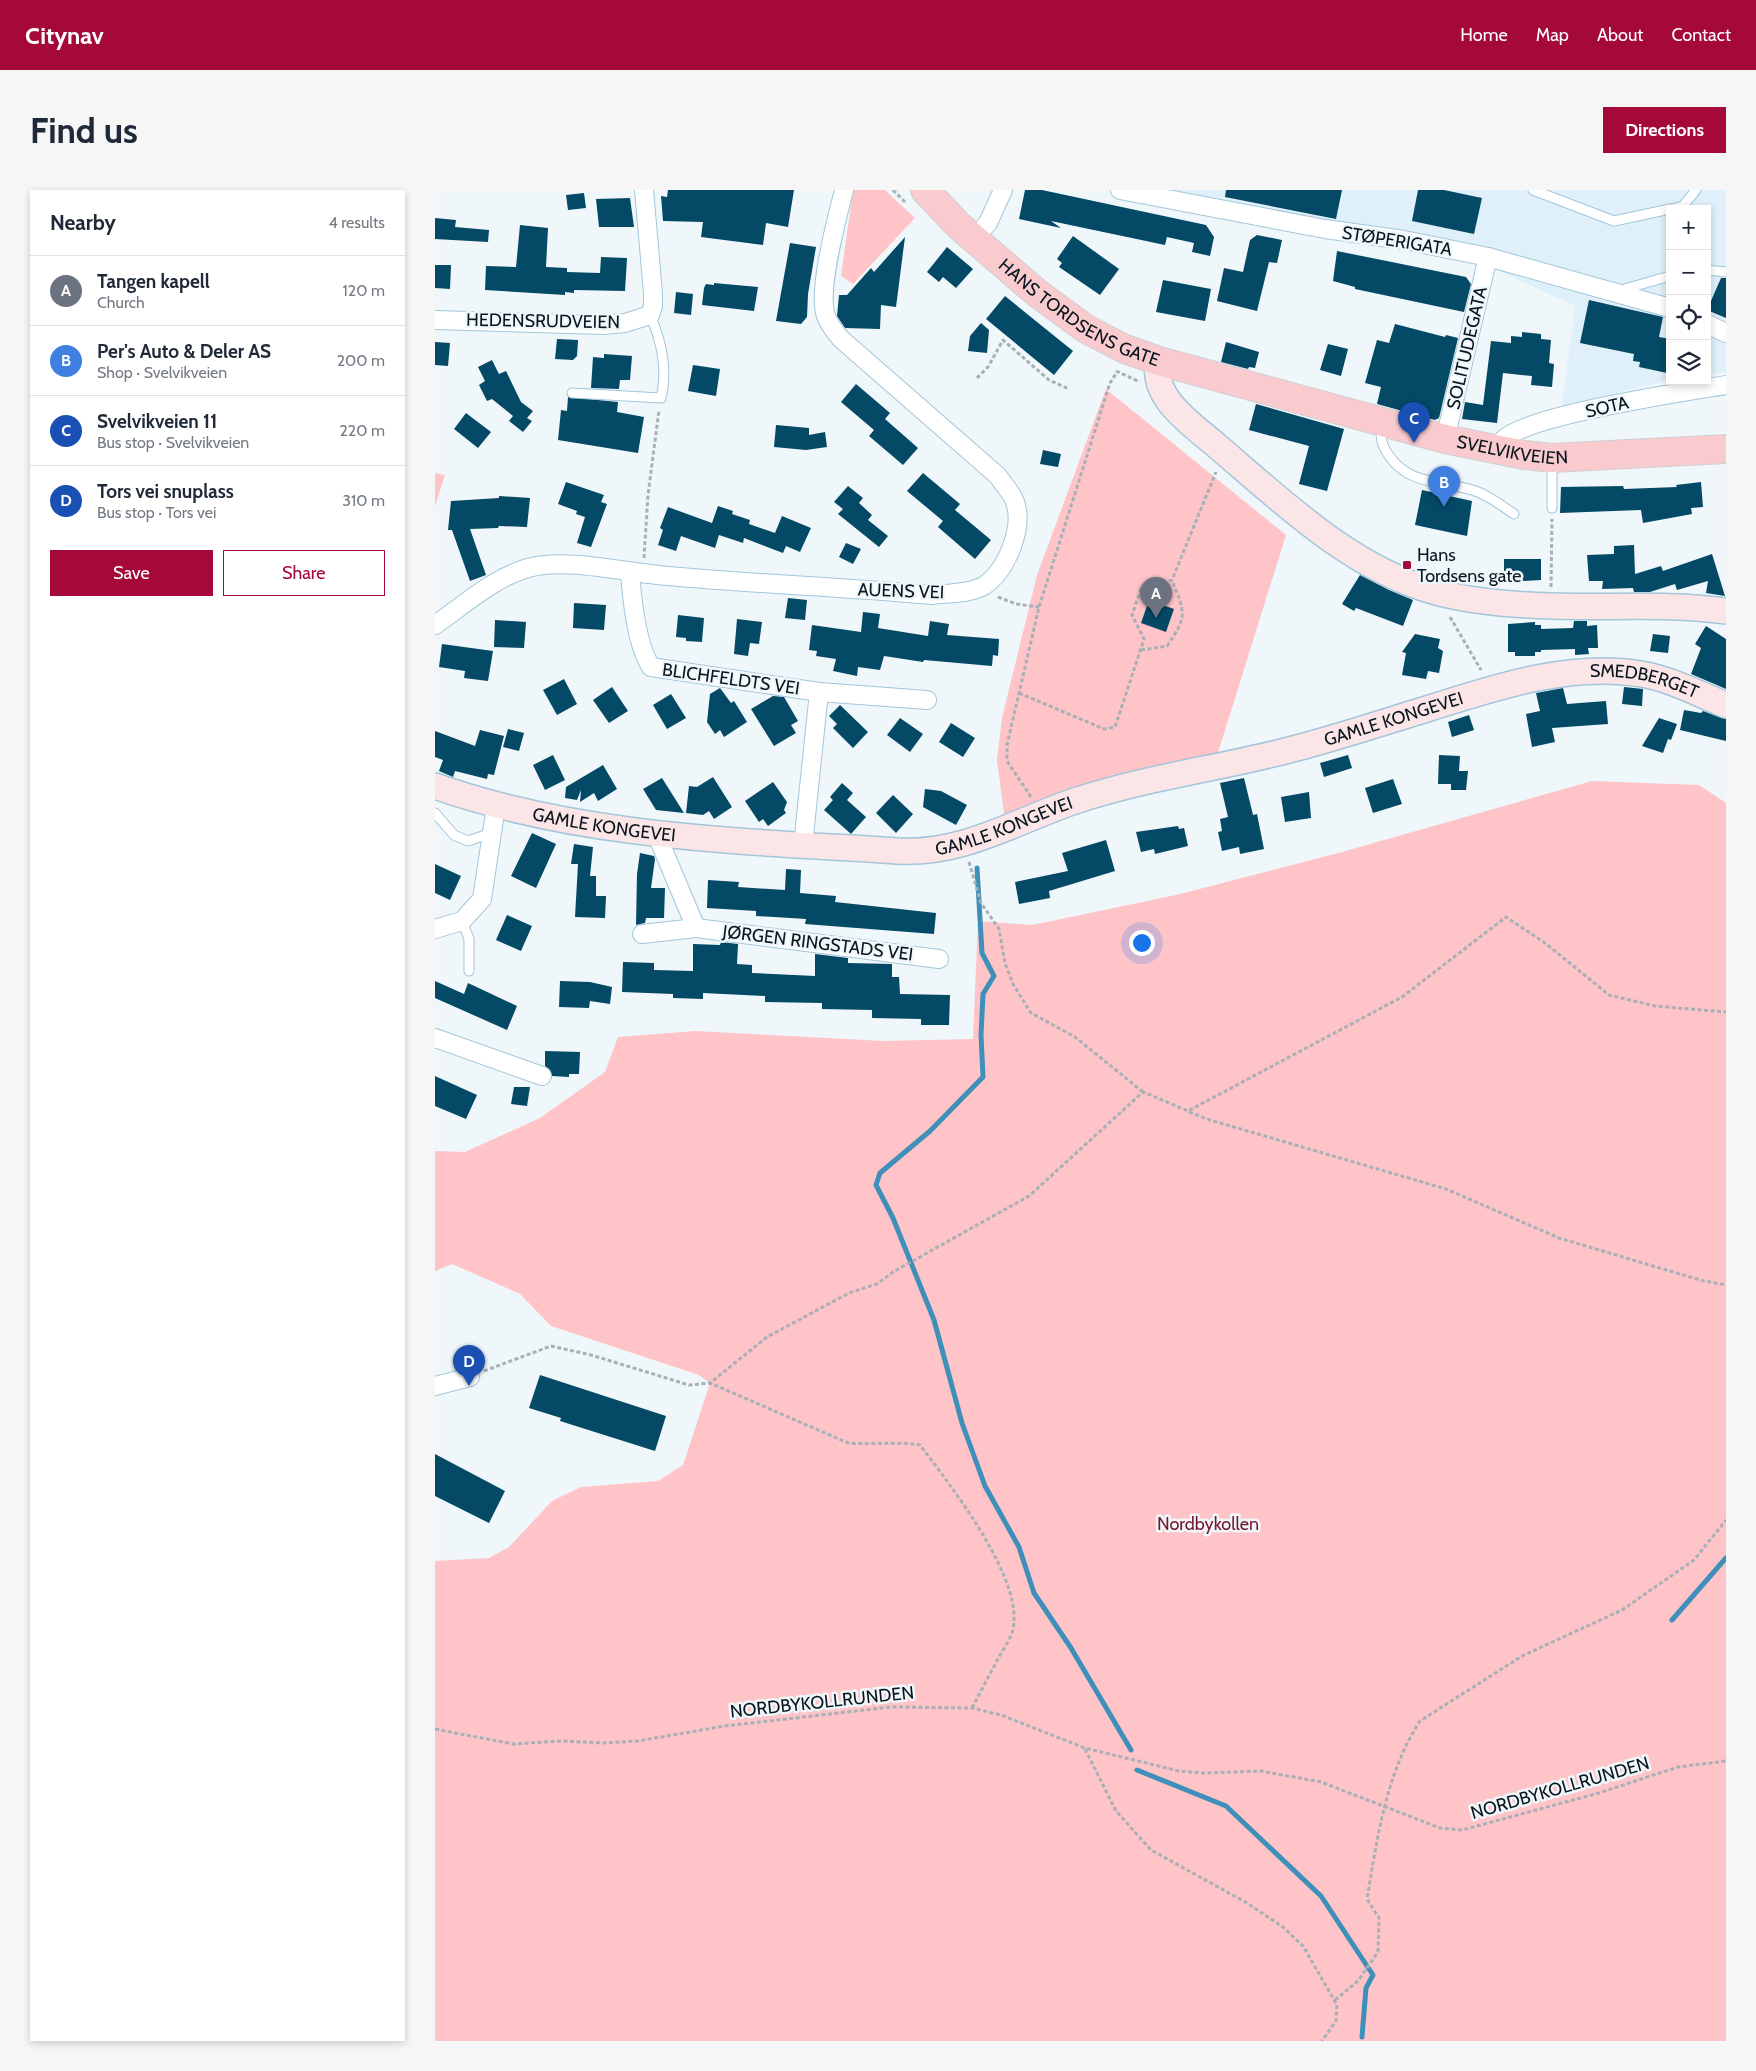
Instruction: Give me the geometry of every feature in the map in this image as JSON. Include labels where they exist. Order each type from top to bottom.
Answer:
[{"type":"main road","name":"HANS TORDSENS GATE","points":[[925,190],[973,240],[1037,293],[1086,329],[1125,349],[1159,361],[1157,376],[1165,397],[1228,455],[1309,523],[1340,545],[1382,570],[1436,592],[1496,602],[1665,606],[1726,611]]},
{"type":"main road","name":"SVELVIKVEIEN","points":[[1159,361],[1445,439],[1502,451],[1552,458],[1726,449]]},
{"type":"main road","name":"SMEDBERGET","points":[[1561,674],[1621,672],[1654,676],[1726,705]]},
{"type":"main road","name":"GAMLE KONGEVEI","points":[[435,786],[496,806],[656,833],[908,852],[943,850],[963,845],[1039,815],[1105,792],[1268,756],[1515,682],[1561,674]]},
{"type":"street","points":[[644,190],[653,293],[653,306],[650,315]]},
{"type":"street","name":"AUENS VEI","points":[[435,625],[502,579],[527,568],[552,564],[636,573],[932,595],[964,592],[984,585],[1002,567],[1017,523],[1015,501],[998,476],[841,339],[831,328],[826,316],[823,292],[845,190]]},
{"type":"street","points":[[973,240],[988,223],[1003,190]]},
{"type":"street","name":"STØPERIGATA","points":[[1120,190],[1325,230],[1404,240],[1488,257],[1666,307]]},
{"type":"street","name":"SOLITUDEGATA","points":[[1445,439],[1488,257]]},
{"type":"street","name":"HEDENSRUDVEIEN","points":[[435,320],[603,325],[625,323],[650,315]]},
{"type":"street","points":[[1711,326],[1726,333]]},
{"type":"street","name":"SOTA","points":[[1502,451],[1503,440],[1509,434],[1521,428],[1599,409],[1726,385]]},
{"type":"street","name":"BLICHFELDTS VEI","points":[[636,573],[635,616],[646,660],[651,667],[819,692],[927,700]]},
{"type":"street","name":"BLICHFELDTS VEI","points":[[803,845],[819,692]]},
{"type":"street","points":[[435,929],[462,921],[482,899],[496,806]]},
{"type":"street","points":[[656,833],[696,928]]},
{"type":"street","name":"JØRGEN RINGSTADS VEI","points":[[642,934],[696,928],[939,959]]},
{"type":"street","points":[[435,1038],[542,1076]]},
{"type":"street","points":[[435,1386],[470,1376]]},
{"type":"lane","points":[[1533,190],[1614,221],[1666,210]]},
{"type":"lane","points":[[1684,205],[1696,190]]},
{"type":"lane","points":[[1711,270],[1726,272]]},
{"type":"lane","points":[[1611,291],[1630,288],[1666,277]]},
{"type":"lane","points":[[572,393],[661,398],[663,353],[661,338],[650,315]]},
{"type":"lane","points":[[1383,422],[1380,435],[1383,448],[1396,465],[1421,479],[1476,491],[1493,499],[1514,514]]},
{"type":"lane","points":[[1552,458],[1552,508]]},
{"type":"lane","points":[[435,813],[454,836],[468,841],[491,833]]},
{"type":"lane","points":[[462,921],[469,938],[469,971]]},
{"type":"path","points":[[977,378],[988,367],[1003,340],[1049,380],[1069,389]]},
{"type":"path","points":[[1039,815],[1035,802],[1007,761],[1007,745],[1039,608],[1110,384],[1117,372]]},
{"type":"path","points":[[636,573],[649,495],[658,420]]},
{"type":"path","points":[[1141,650],[1167,646],[1182,626],[1182,605],[1172,580],[1213,476],[1228,455]]},
{"type":"path","points":[[1551,589],[1552,508]]},
{"type":"path","points":[[1019,694],[1103,728],[1115,727],[1144,639],[1132,614],[1141,589],[1172,580]]},
{"type":"path","points":[[984,585],[1002,600],[1039,608]]},
{"type":"path","points":[[1436,592],[1477,665],[1483,672],[1488,673]]},
{"type":"path","points":[[963,845],[981,903],[999,929],[1005,963],[1013,984],[1031,1013],[1075,1037],[1143,1092],[1210,1120],[1446,1189],[1559,1238],[1700,1280],[1726,1285]]},
{"type":"path","points":[[1188,1111],[1402,997],[1506,916],[1545,943],[1609,995],[1655,1006],[1726,1012]]},
{"type":"path","points":[[711,1383],[767,1338],[849,1293],[877,1284],[893,1272],[1029,1196],[1143,1092]]},
{"type":"path","points":[[470,1376],[551,1346],[591,1355],[689,1385],[711,1383],[848,1442],[871,1445],[906,1442],[920,1446],[957,1495],[997,1560],[1009,1588],[1015,1612],[1012,1634],[972,1708]]},
{"type":"path","points":[[1335,2000],[1361,1978],[1378,1952],[1379,1918],[1367,1900],[1384,1808],[1409,1737],[1420,1721],[1522,1656],[1622,1610],[1694,1560],[1726,1520]]},
{"type":"path","name":"NORDBYKOLLRUNDEN","points":[[435,1729],[513,1744],[561,1741],[621,1742],[638,1741],[725,1726],[891,1707],[972,1708],[1001,1715],[1085,1748],[1179,1771],[1205,1773],[1261,1771],[1321,1782],[1384,1808],[1440,1828],[1462,1830],[1590,1795],[1678,1767],[1726,1761]]},
{"type":"path","points":[[1085,1748],[1116,1810],[1151,1850],[1247,1903],[1283,1926],[1303,1946],[1335,2000],[1338,2014],[1322,2041]]},
{"type":"shaded area","points":[[1138,190],[1726,190],[1726,373],[1711,374],[1711,205],[1666,205],[1666,381],[1562,406],[1575,306],[1479,262]]},
{"type":"green space","points":[[853,190],[885,190],[915,218],[853,284],[841,276]]},
{"type":"green space","points":[[1106,389],[1286,535],[1216,759],[1005,822],[997,760],[1002,718],[1037,575]]},
{"type":"green space","points":[[435,473],[445,475],[435,506]]},
{"type":"green space","name":"Nordbykollen","points":[[1592,781],[1699,785],[1726,803],[1726,2041],[435,2041],[435,1561],[489,1558],[509,1547],[552,1501],[581,1487],[658,1481],[683,1465],[710,1383],[699,1375],[551,1326],[520,1294],[452,1264],[435,1271],[435,1151],[465,1152],[540,1118],[605,1072],[618,1037],[696,1031],[883,1041],[973,1039],[978,921],[1032,925],[1176,895],[1342,852]]},
{"type":"building","points":[[668,190],[794,190],[788,227],[766,223],[763,245],[701,237],[703,222],[663,221],[661,196],[667,197]]},
{"type":"building","points":[[1025,190],[1042,190],[1206,225],[1214,237],[1210,256],[1192,252],[1194,243],[1167,237],[1165,245],[1051,221],[1061,228],[1019,219]]},
{"type":"building","points":[[1226,190],[1342,190],[1336,219],[1225,197]]},
{"type":"building","points":[[1418,190],[1444,190],[1482,198],[1474,234],[1412,221]]},
{"type":"building","points":[[584,193],[586,208],[568,210],[566,195]]},
{"type":"building","points":[[630,198],[634,227],[599,227],[596,199]]},
{"type":"building","points":[[435,218],[456,220],[455,227],[489,230],[488,242],[435,239]]},
{"type":"building","points":[[520,225],[548,228],[546,267],[567,268],[567,272],[600,273],[601,257],[627,258],[625,291],[574,290],[574,293],[565,292],[565,295],[485,290],[486,266],[516,267]]},
{"type":"building","points":[[1257,235],[1282,240],[1277,263],[1269,262],[1257,311],[1217,301],[1224,268],[1243,272],[1250,240]]},
{"type":"building","points":[[1073,236],[1119,269],[1100,295],[1059,267],[1062,263],[1057,259]]},
{"type":"building","points":[[905,237],[896,307],[881,305],[880,329],[845,328],[837,316],[839,295],[847,295],[871,268],[874,272]]},
{"type":"building","points":[[790,243],[816,247],[808,294],[807,317],[801,324],[776,321]]},
{"type":"building","points":[[947,247],[973,269],[956,288],[943,277],[939,282],[927,272]]},
{"type":"building","points":[[1337,251],[1466,277],[1471,284],[1464,312],[1355,289],[1355,287],[1333,281]]},
{"type":"building","points":[[435,265],[451,265],[450,289],[435,288]]},
{"type":"building","points":[[1721,278],[1726,278],[1726,318],[1711,312],[1711,301]]},
{"type":"building","points":[[1163,280],[1211,289],[1205,321],[1156,312]]},
{"type":"building","points":[[714,283],[758,287],[754,311],[702,305],[706,284],[714,285]]},
{"type":"building","points":[[676,292],[693,294],[691,315],[674,313]]},
{"type":"building","points":[[1005,296],[1073,351],[1054,375],[986,319]]},
{"type":"building","points":[[1589,300],[1663,317],[1659,337],[1666,338],[1666,373],[1639,367],[1640,362],[1633,361],[1634,354],[1580,343]]},
{"type":"building","points":[[981,323],[989,330],[987,353],[968,351],[970,336]]},
{"type":"building","points":[[1395,324],[1445,337],[1446,335],[1458,338],[1439,418],[1435,420],[1377,404],[1381,387],[1365,383],[1377,340],[1389,343]]},
{"type":"building","points":[[1522,332],[1541,334],[1541,339],[1551,340],[1549,363],[1554,364],[1552,387],[1531,385],[1532,376],[1503,373],[1497,423],[1462,419],[1465,402],[1483,405],[1491,341],[1511,343],[1511,336],[1522,337]]},
{"type":"building","points":[[557,339],[578,340],[577,356],[573,360],[555,359]]},
{"type":"building","points":[[435,342],[450,343],[448,366],[435,365]]},
{"type":"building","points":[[1226,342],[1259,352],[1255,368],[1249,367],[1248,369],[1221,362]]},
{"type":"building","points":[[1328,344],[1348,349],[1341,376],[1320,370]]},
{"type":"building","points":[[604,354],[632,356],[630,380],[620,380],[619,389],[591,388],[593,357],[604,358]]},
{"type":"building","points":[[492,360],[499,374],[506,371],[521,402],[533,411],[527,418],[532,421],[523,432],[509,421],[513,416],[492,399],[487,401],[479,385],[485,381],[478,367]]},
{"type":"building","points":[[693,365],[720,369],[716,396],[688,391]]},
{"type":"building","points":[[856,384],[890,413],[885,419],[918,448],[903,465],[869,436],[874,430],[841,402]]},
{"type":"building","points":[[568,397],[618,402],[617,412],[644,417],[638,453],[558,440],[561,410],[567,411]]},
{"type":"building","points":[[1256,404],[1344,429],[1327,491],[1299,484],[1309,446],[1249,430]]},
{"type":"building","points":[[466,413],[491,432],[478,448],[454,429]]},
{"type":"building","points":[[776,425],[809,428],[809,435],[825,432],[827,447],[806,450],[774,447]]},
{"type":"building","points":[[1043,450],[1061,454],[1058,467],[1040,464]]},
{"type":"building","points":[[923,473],[960,504],[955,510],[991,540],[975,559],[938,527],[943,521],[907,491]]},
{"type":"building","points":[[566,482],[604,495],[601,502],[607,504],[591,547],[577,543],[585,517],[576,514],[577,511],[558,504]]},
{"type":"building","points":[[1701,482],[1703,507],[1691,508],[1692,514],[1643,523],[1641,510],[1560,513],[1561,487],[1623,486],[1624,489],[1677,487],[1676,485]]},
{"type":"building","points":[[848,486],[863,498],[859,503],[872,515],[868,520],[888,536],[879,547],[838,514],[843,509],[834,502]]},
{"type":"building","points":[[1422,490],[1472,501],[1467,536],[1415,525]]},
{"type":"building","points":[[499,496],[530,498],[527,527],[499,526],[498,528],[470,529],[486,575],[470,581],[452,530],[448,530],[451,501],[499,498]]},
{"type":"building","points":[[718,506],[733,511],[732,514],[750,520],[749,524],[775,533],[782,516],[811,528],[800,552],[786,546],[783,553],[744,538],[743,543],[719,535],[715,548],[681,536],[676,551],[658,545],[663,530],[660,528],[668,507],[712,523]]},
{"type":"building","points":[[846,543],[861,549],[853,564],[839,557]]},
{"type":"building","points":[[1634,545],[1635,574],[1661,566],[1663,571],[1712,554],[1725,596],[1706,593],[1708,581],[1677,590],[1675,584],[1650,592],[1634,592],[1633,588],[1602,589],[1603,581],[1589,581],[1587,555],[1614,554],[1614,546]]},
{"type":"building","points":[[1504,559],[1541,559],[1541,580],[1504,582]]},
{"type":"building","points":[[1360,575],[1413,600],[1403,626],[1356,608],[1354,611],[1342,604]]},
{"type":"building","points":[[788,598],[807,600],[805,620],[785,618]]},
{"type":"building","points":[[1149,600],[1174,609],[1166,632],[1141,623]]},
{"type":"building","points":[[574,603],[606,605],[604,630],[573,628]]},
{"type":"building","points":[[863,612],[880,614],[878,628],[928,636],[930,621],[949,624],[947,635],[999,639],[998,656],[993,655],[992,666],[924,660],[923,662],[884,656],[880,670],[858,667],[857,676],[833,671],[836,659],[816,656],[817,651],[809,650],[812,625],[861,632]]},
{"type":"building","points":[[678,615],[704,618],[702,642],[686,641],[686,638],[676,637]]},
{"type":"building","points":[[737,619],[762,622],[759,644],[750,643],[748,656],[734,654]]},
{"type":"building","points":[[495,620],[526,622],[524,648],[494,647]]},
{"type":"building","points":[[1574,621],[1587,621],[1587,626],[1597,625],[1598,648],[1588,648],[1589,654],[1575,655],[1575,649],[1541,650],[1541,652],[1535,652],[1535,656],[1515,656],[1515,652],[1508,652],[1508,624],[1535,622],[1535,625],[1541,625],[1541,629],[1573,628]]},
{"type":"building","points":[[1706,626],[1726,639],[1726,689],[1691,674],[1701,648],[1695,644]]},
{"type":"building","points":[[1415,634],[1440,639],[1438,648],[1443,651],[1439,673],[1428,671],[1426,679],[1402,675],[1406,653],[1402,652]]},
{"type":"building","points":[[1653,634],[1670,636],[1668,653],[1650,651]]},
{"type":"building","points":[[442,644],[493,651],[488,681],[464,678],[465,671],[439,667]]},
{"type":"building","points":[[564,679],[577,704],[557,715],[543,690]]},
{"type":"building","points":[[612,687],[628,711],[609,723],[593,700]]},
{"type":"building","points":[[1624,687],[1643,689],[1642,706],[1622,704]]},
{"type":"building","points":[[720,688],[731,703],[734,701],[747,722],[724,737],[720,730],[715,734],[707,722],[710,694]]},
{"type":"building","points":[[1563,688],[1567,704],[1606,701],[1608,724],[1552,728],[1555,742],[1532,747],[1526,714],[1540,711],[1536,693]]},
{"type":"building","points":[[671,694],[686,718],[667,729],[653,705]]},
{"type":"building","points":[[773,696],[784,697],[798,721],[791,725],[796,733],[774,746],[751,709]]},
{"type":"building","points":[[840,705],[868,732],[853,748],[833,728],[837,724],[829,716]]},
{"type":"building","points":[[1684,710],[1701,713],[1703,711],[1726,719],[1726,741],[1680,730]]},
{"type":"building","points":[[1469,715],[1474,730],[1452,737],[1448,722]]},
{"type":"building","points":[[900,718],[923,734],[910,752],[887,735]]},
{"type":"building","points":[[1659,718],[1677,724],[1671,740],[1668,739],[1663,753],[1642,746]]},
{"type":"building","points":[[951,723],[975,738],[963,757],[939,742]]},
{"type":"building","points":[[508,729],[524,733],[519,751],[503,747]]},
{"type":"building","points":[[480,730],[504,736],[494,775],[488,774],[487,779],[455,771],[453,777],[439,771],[443,760],[435,757],[435,731],[475,746]]},
{"type":"building","points":[[553,755],[565,780],[545,790],[533,765]]},
{"type":"building","points":[[1348,755],[1352,768],[1324,777],[1320,763]]},
{"type":"building","points":[[1439,755],[1460,756],[1459,771],[1468,771],[1466,790],[1451,790],[1451,784],[1438,784]]},
{"type":"building","points":[[603,765],[617,789],[598,801],[594,793],[580,802],[581,790],[577,800],[565,798],[566,787]]},
{"type":"building","points":[[713,777],[732,807],[714,819],[709,811],[703,815],[686,813],[689,786],[697,787]]},
{"type":"building","points":[[662,778],[684,813],[656,810],[643,789]]},
{"type":"building","points":[[1244,778],[1253,815],[1257,814],[1264,849],[1240,854],[1239,847],[1222,851],[1218,832],[1222,831],[1220,819],[1228,817],[1220,783]]},
{"type":"building","points":[[1393,779],[1402,804],[1373,813],[1365,788]]},
{"type":"building","points":[[773,782],[787,802],[784,810],[786,813],[768,826],[763,819],[759,822],[745,801]]},
{"type":"building","points":[[842,783],[853,793],[847,800],[866,817],[851,834],[824,810],[833,800],[830,797]]},
{"type":"building","points":[[925,789],[941,791],[967,805],[956,825],[923,807]]},
{"type":"building","points":[[1309,792],[1311,818],[1285,822],[1281,797]]},
{"type":"building","points":[[893,795],[913,814],[896,833],[876,813]]},
{"type":"building","points":[[1178,826],[1179,829],[1184,828],[1188,846],[1155,854],[1154,849],[1141,852],[1136,832]]},
{"type":"building","points":[[532,833],[556,844],[536,888],[511,876]]},
{"type":"building","points":[[1106,840],[1115,871],[1049,891],[1050,898],[1019,904],[1015,882],[1068,871],[1062,853]]},
{"type":"building","points":[[574,844],[593,847],[590,876],[596,876],[596,896],[606,896],[605,918],[575,917],[578,864],[571,864]]},
{"type":"building","points":[[640,853],[654,856],[651,888],[665,888],[664,918],[646,918],[645,923],[636,925],[637,874]]},
{"type":"building","points":[[435,864],[461,876],[450,900],[435,893]]},
{"type":"building","points":[[786,869],[801,870],[800,893],[836,896],[835,902],[936,913],[934,934],[805,924],[806,919],[756,916],[756,911],[707,908],[708,880],[739,882],[738,887],[785,890]]},
{"type":"building","points":[[507,915],[532,926],[521,951],[496,940]]},
{"type":"building","points":[[721,942],[738,944],[737,964],[752,965],[752,973],[815,976],[815,954],[848,958],[848,963],[892,964],[892,977],[899,977],[900,994],[950,995],[949,1025],[921,1025],[921,1019],[872,1018],[872,1010],[822,1009],[822,1003],[765,1002],[765,996],[703,993],[703,999],[673,998],[673,994],[622,992],[623,962],[654,963],[654,970],[693,971],[693,944],[720,945]]},
{"type":"building","points":[[435,981],[464,994],[468,983],[517,1006],[507,1030],[435,998]]},
{"type":"building","points":[[560,981],[590,982],[612,987],[610,1004],[590,1001],[589,1008],[559,1007]]},
{"type":"building","points":[[545,1051],[580,1052],[579,1074],[569,1074],[569,1077],[552,1076],[550,1070],[545,1066]]},
{"type":"building","points":[[435,1076],[477,1095],[466,1119],[435,1106]]},
{"type":"building","points":[[514,1087],[530,1087],[527,1106],[511,1104]]},
{"type":"building","points":[[540,1375],[666,1416],[655,1451],[560,1421],[561,1418],[529,1408]]},
{"type":"building","points":[[435,1454],[505,1491],[489,1523],[435,1496]]},
{"type":"waterway","points":[[977,868],[982,953],[994,976],[983,994],[981,1035],[983,1077],[930,1131],[880,1173],[876,1185],[893,1218],[934,1320],[962,1423],[985,1486],[1019,1547],[1034,1593],[1071,1648],[1131,1750]]},
{"type":"waterway","points":[[1672,1620],[1726,1558]]},
{"type":"waterway","points":[[1137,1770],[1226,1806],[1321,1896],[1373,1975],[1366,1988],[1362,2037]]},
{"type":"place","name":"Svelvikveien 11","points":[[1414,443]]},
{"type":"place","name":"Per's Auto & Deler AS","points":[[1444,507]]},
{"type":"place","name":"Hans Tordsens gate","points":[[1407,565]]},
{"type":"place","name":"Tangen kapell","points":[[1156,618]]},
{"type":"place","name":"Tors vei snuplass","points":[[469,1386]]}]
